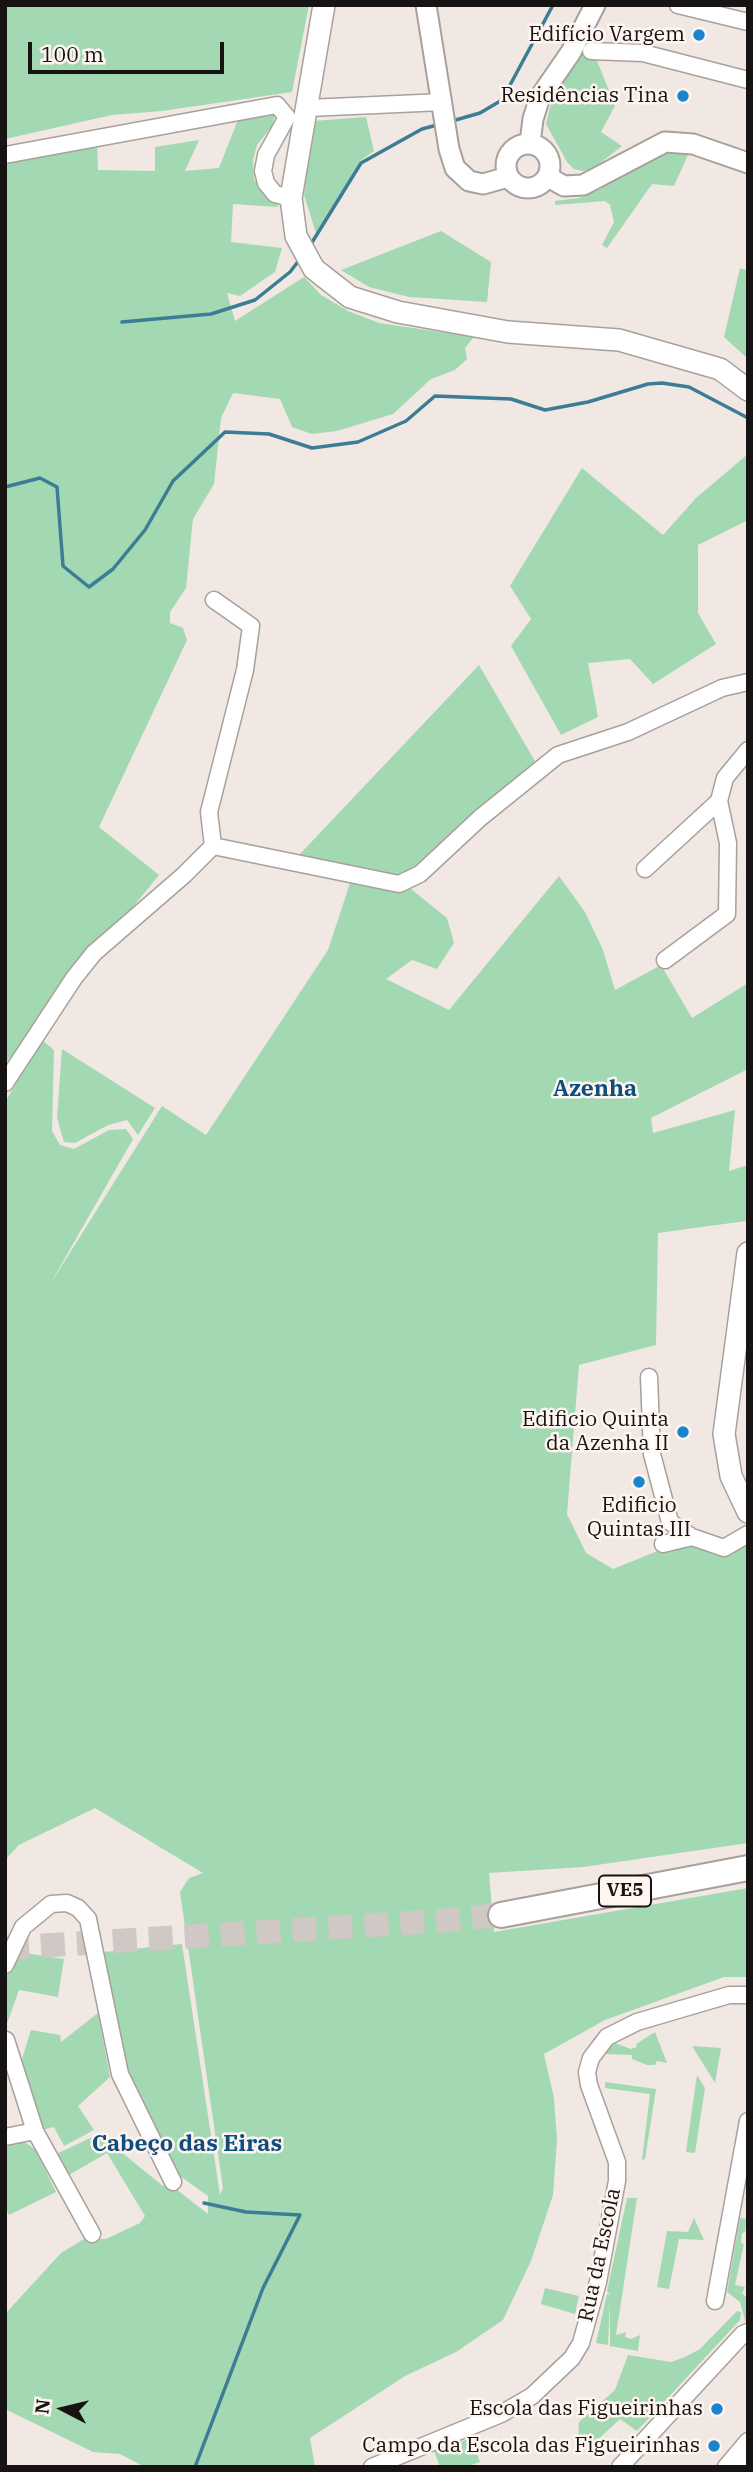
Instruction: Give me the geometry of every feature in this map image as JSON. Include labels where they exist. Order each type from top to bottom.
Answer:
[{"type":"main road","points":[[324,5],[292,198],[296,236],[314,269],[350,298],[398,312],[508,332],[619,340],[720,369],[748,390]]},
{"type":"main road","points":[[748,1253],[724,1434],[731,1476],[748,1512]]},
{"type":"main road","name":"VE5","points":[[501,1915],[748,1868]]},
{"type":"street","points":[[426,5],[449,149],[455,168],[470,181],[483,184],[508,177]]},
{"type":"street","points":[[530,144],[533,119],[540,97],[570,52],[595,5]]},
{"type":"street","points":[[678,5],[748,22]]},
{"type":"street","points":[[591,51],[643,54],[748,80]]},
{"type":"street","points":[[308,108],[443,102]]},
{"type":"street","points":[[5,155],[277,105],[288,117],[266,155],[263,171],[275,194],[292,198]]},
{"type":"street","points":[[548,177],[564,186],[583,186],[665,142],[693,144],[748,163]]},
{"type":"street","points":[[530,144],[544,151],[549,158],[548,177],[538,187],[529,189],[521,188],[508,177],[507,158],[513,150],[530,144]]},
{"type":"street","points":[[5,1083],[74,978],[94,953],[184,875],[212,846],[209,812],[245,670],[251,626],[214,600]]},
{"type":"street","points":[[212,846],[399,884],[420,874],[480,818],[558,755],[628,732],[722,688],[748,682]]},
{"type":"street","points":[[665,960],[727,914],[728,843],[719,801],[725,778],[748,750]]},
{"type":"street","points":[[645,869],[719,801]]},
{"type":"street","points":[[649,1377],[652,1454],[672,1525],[692,1537],[724,1548],[748,1534]]},
{"type":"street","points":[[663,1545],[692,1537]]},
{"type":"street","points":[[5,1965],[23,1927],[51,1905],[68,1903],[78,1908],[88,1919],[120,2074],[173,2182]]},
{"type":"street","name":"Rua da Escola","points":[[375,2466],[501,2414],[532,2396],[572,2358],[581,2343],[598,2282],[617,2181],[617,2162],[589,2085],[587,2071],[591,2058],[607,2037],[636,2022],[729,1995],[748,1995]]},
{"type":"street","points":[[6,2040],[35,2131],[92,2234]]},
{"type":"street","points":[[715,2301],[748,2121]]},
{"type":"street","points":[[5,2137],[35,2131]]},
{"type":"street","points":[[620,2467],[743,2334],[748,2332]]},
{"type":"street","points":[[726,2467],[748,2441]]},
{"type":"street","points":[[742,2467],[748,2460]]},
{"type":"green space","points":[[5,5],[309,5],[292,92],[162,111],[112,115],[5,139]]},
{"type":"green space","points":[[578,53],[594,53],[615,106],[601,132],[622,146],[594,168],[582,171],[574,169],[567,162],[546,124],[554,91]]},
{"type":"green space","points":[[276,112],[272,126],[257,145],[253,160],[254,180],[276,200],[278,207],[233,204],[231,242],[282,248],[275,272],[240,296],[227,293],[235,321],[304,277],[321,295],[348,311],[379,323],[474,337],[465,348],[467,359],[455,370],[431,379],[393,414],[337,431],[312,434],[292,427],[280,399],[233,393],[221,418],[214,484],[193,519],[186,588],[170,612],[170,623],[183,628],[187,640],[99,827],[159,875],[5,1064],[5,161],[97,143],[98,170],[155,171],[155,147],[199,140],[185,171],[219,168],[239,117]]},
{"type":"green space","points":[[366,117],[374,151],[360,161],[316,233],[304,195],[313,121]]},
{"type":"green space","points":[[666,147],[686,151],[688,155],[674,186],[652,184],[607,248],[602,245],[614,222],[610,205],[605,201],[555,205],[555,201],[579,198],[599,190]]},
{"type":"green space","points":[[441,231],[491,262],[487,302],[409,297],[369,287],[341,270]]},
{"type":"green space","points":[[740,268],[748,271],[748,359],[724,337]]},
{"type":"green space","points":[[748,454],[748,520],[698,545],[698,613],[716,644],[653,684],[630,659],[588,663],[598,717],[561,735],[511,646],[531,619],[510,586],[582,468],[663,535],[696,498]]},
{"type":"green space","points":[[479,665],[536,763],[399,879],[299,855]]},
{"type":"green space","points":[[559,876],[585,912],[603,950],[615,990],[661,965],[692,1018],[748,983],[748,1069],[651,1118],[653,1133],[735,1110],[729,1171],[748,1165],[746,1221],[658,1233],[656,1345],[579,1365],[567,1514],[586,1553],[613,1569],[695,1536],[732,1549],[748,1545],[748,1843],[583,1867],[489,1873],[494,1932],[748,1888],[748,1977],[724,1977],[605,2020],[544,2054],[554,2098],[557,2140],[553,2195],[531,2261],[503,2320],[456,2352],[405,2376],[310,2438],[315,2467],[145,2467],[120,2454],[93,2452],[5,2409],[5,2314],[61,2253],[84,2239],[106,2239],[140,2223],[145,2216],[107,2153],[67,2176],[54,2155],[99,2134],[163,2186],[171,2185],[208,2214],[208,2196],[180,2176],[127,2068],[104,1952],[182,1944],[220,2195],[223,2188],[180,1892],[189,1878],[203,1873],[95,1808],[19,1845],[5,1860],[5,1102],[42,1040],[54,1050],[52,1131],[60,1145],[74,1149],[109,1130],[126,1129],[133,1139],[49,1286],[162,1106],[206,1135],[328,950],[351,880],[399,891],[411,889],[447,918],[454,943],[437,969],[412,960],[386,979],[449,1010]]},
{"type":"green space","points":[[62,1049],[155,1108],[138,1135],[127,1120],[108,1125],[75,1143],[64,1142],[57,1118]]},
{"type":"green space","points":[[18,1952],[64,1959],[58,1997],[19,1990],[5,2029],[5,1980]]},
{"type":"green space","points":[[98,2013],[110,2077],[78,2106],[94,2130],[64,2146],[54,2127],[42,2130],[21,2062],[31,2030],[60,2035],[61,2042]]},
{"type":"green space","points":[[655,2032],[667,2063],[657,2061],[655,2065],[647,2065],[632,2059],[632,2055],[604,2054],[615,2043],[631,2049],[637,2047],[636,2044]]},
{"type":"green space","points":[[692,2046],[721,2048],[715,2083],[702,2062]]},
{"type":"green space","points":[[697,2075],[705,2088],[695,2153],[686,2152]]},
{"type":"green space","points":[[605,2082],[656,2089],[645,2159],[642,2160],[650,2094],[605,2088]]},
{"type":"green space","points":[[23,2141],[36,2150],[56,2192],[9,2215],[5,2207],[5,2143]]},
{"type":"green space","points":[[627,2198],[637,2198],[616,2335],[626,2332],[625,2337],[631,2339],[640,2335],[638,2351],[610,2346],[610,2302],[608,2345],[596,2343],[607,2294],[610,2295],[607,2291]]},
{"type":"green space","points":[[694,2218],[704,2240],[679,2239],[669,2289],[657,2287],[667,2231],[688,2232]]},
{"type":"green space","points":[[740,2218],[747,2219],[745,2232],[742,2233],[741,2243],[744,2244],[735,2285],[745,2287],[742,2293],[748,2299],[746,2324],[740,2302],[727,2292]]},
{"type":"green space","points":[[545,2288],[579,2296],[575,2314],[541,2304]]},
{"type":"green space","points":[[737,2311],[741,2312],[740,2320],[637,2431],[620,2419],[592,2445],[578,2438],[579,2422],[615,2390],[628,2355],[671,2362],[685,2357],[700,2349]]},
{"type":"green space","points":[[471,2438],[480,2462],[466,2467],[440,2467],[434,2451]]},
{"type":"waterway","points":[[452,121],[480,113],[502,100],[553,5]]},
{"type":"waterway","points":[[311,244],[361,163],[422,129],[437,125]]},
{"type":"waterway","points":[[122,322],[211,314],[255,300],[290,272],[300,259]]},
{"type":"waterway","points":[[5,487],[40,478],[57,487],[63,566],[89,587],[113,569],[145,530],[173,481],[225,432],[269,434],[312,448],[358,442],[406,421],[435,396],[511,399],[545,410],[588,402],[648,384],[662,383],[689,387],[748,418]]},
{"type":"waterway","points":[[195,2467],[263,2288],[300,2215],[246,2212],[204,2203]]},
{"type":"tunnel","points":[[5,1948],[501,1915]]},
{"type":"place","name":"Edifício Vargem","points":[[699,35]]},
{"type":"place","name":"Residências Tina","points":[[683,96]]},
{"type":"place","name":"Edificio Quinta da Azenha II","points":[[683,1432]]},
{"type":"place","name":"Edificio Quintas III","points":[[639,1482]]},
{"type":"place","name":"Escola das Figueirinhas","points":[[717,2409]]},
{"type":"place","name":"Campo da Escola das Figueirinhas","points":[[714,2446]]},
{"type":"district","name":"Azenha","points":[[595,1089]]},
{"type":"district","name":"Cabeço das Eiras","points":[[187,2144]]}]
